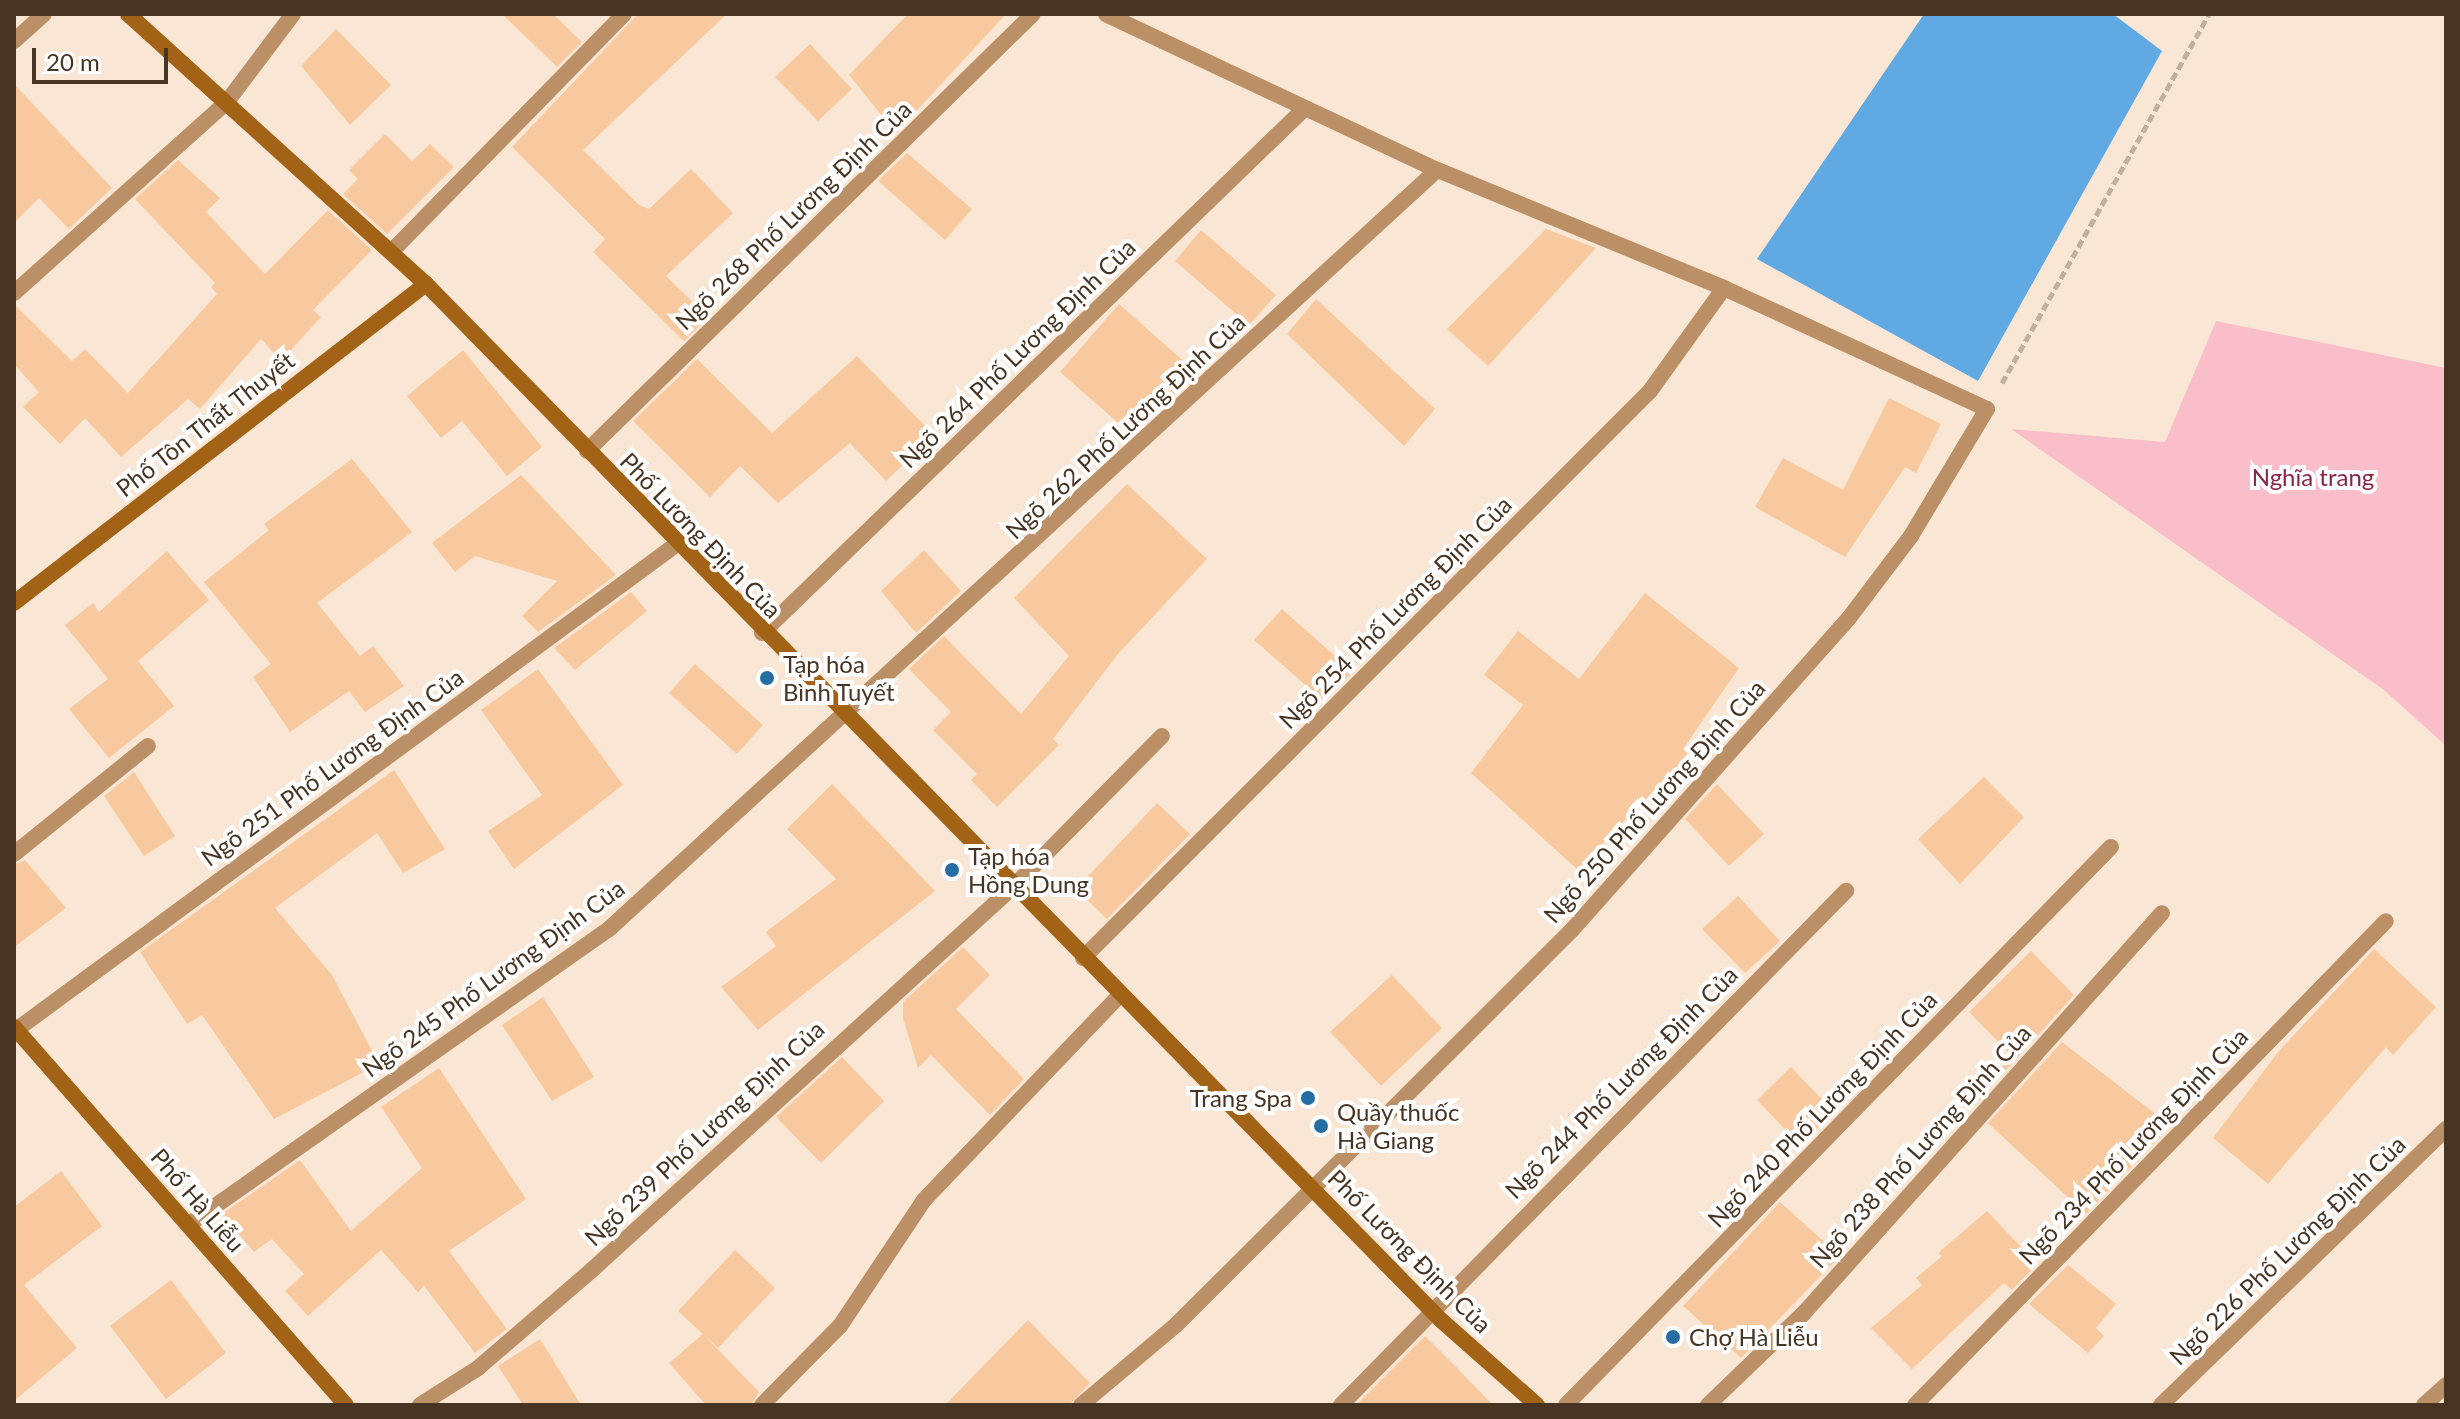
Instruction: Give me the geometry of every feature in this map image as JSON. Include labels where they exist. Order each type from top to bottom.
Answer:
[{"type":"main road","name":"Phố Lương Định Của","points":[[128,14],[426,284],[762,633],[1083,958],[1430,1308],[1537,1405]]},
{"type":"main road","name":"Phố Tôn Thất Thuyết","points":[[14,603],[426,284]]},
{"type":"main road","name":"Phố Hà Liễu","points":[[15,1028],[346,1405]]},
{"type":"street","points":[[14,41],[44,14]]},
{"type":"street","points":[[14,293],[226,103],[293,14]]},
{"type":"street","points":[[391,252],[624,14]]},
{"type":"street","name":"Ngõ 268 Phố Lương Định Của","points":[[587,451],[1033,14]]},
{"type":"street","points":[[1106,14],[1437,170],[1724,288],[1987,409]]},
{"type":"street","name":"Ngõ 264 Phố Lương Định Của","points":[[762,633],[1305,108]]},
{"type":"street","name":"Ngõ 262 Phố Lương Định Của","points":[[845,717],[1437,170]]},
{"type":"street","name":"Ngõ 254 Phố Lương Định Của","points":[[1083,958],[1650,391],[1724,288]]},
{"type":"street","name":"Ngõ 250 Phố Lương Định Của","points":[[1081,1405],[1176,1325],[1572,930],[1849,618],[1911,536],[1987,409]]},
{"type":"street","name":"Ngõ 251 Phố Lương Định Của","points":[[15,1028],[677,544]]},
{"type":"street","name":"Ngõ 245 Phố Lương Định Của","points":[[188,1225],[609,929],[845,717]]},
{"type":"street","name":"Ngõ 239 Phố Lương Định Của","points":[[420,1405],[478,1368],[581,1279],[1013,887],[1162,736]]},
{"type":"street","points":[[14,854],[148,746]]},
{"type":"street","name":"Ngõ 240 Phố Lương Định Của","points":[[1566,1405],[2111,847]]},
{"type":"street","name":"Ngõ 244 Phố Lương Định Của","points":[[1341,1405],[1430,1308],[1846,891]]},
{"type":"street","name":"Ngõ 238 Phố Lương Định Của","points":[[1708,1405],[1803,1314],[2162,913]]},
{"type":"street","name":"Ngõ 234 Phố Lương Định Của","points":[[1915,1405],[2386,921]]},
{"type":"street","points":[[762,1405],[840,1326],[924,1200],[1120,995]]},
{"type":"street","name":"Ngõ 226 Phố Lương Định Của","points":[[2161,1405],[2446,1129]]},
{"type":"street","points":[[2424,1405],[2446,1385]]},
{"type":"path","points":[[1987,409],[2209,14]]},
{"type":"green space","name":"Nghĩa trang","points":[[2216,321],[2446,368],[2446,746],[2384,690],[2011,429],[2165,442]]},
{"type":"water","points":[[1924,14],[2113,14],[2162,51],[1978,381],[1757,259]]},
{"type":"building","points":[[502,14],[553,14],[582,42],[557,67]]},
{"type":"building","points":[[638,14],[727,14],[583,150],[639,205],[649,209],[691,169],[733,213],[666,276],[708,317],[684,341],[593,252],[605,239],[512,147]]},
{"type":"building","points":[[908,14],[1006,14],[896,133],[849,75]]},
{"type":"building","points":[[336,29],[391,85],[350,125],[301,66]]},
{"type":"building","points":[[810,44],[852,89],[818,121],[775,77]]},
{"type":"building","points":[[14,84],[112,188],[69,229],[39,198],[14,223]]},
{"type":"building","points":[[385,134],[412,161],[430,144],[454,167],[387,234],[343,194],[358,179],[349,170]]},
{"type":"building","points":[[907,153],[972,209],[945,240],[878,181]]},
{"type":"building","points":[[178,160],[220,198],[206,212],[265,274],[328,210],[372,250],[313,310],[321,317],[281,361],[261,339],[200,409],[188,399],[121,457],[85,418],[60,444],[23,407],[39,392],[14,364],[14,304],[72,361],[85,349],[128,393],[217,294],[211,287],[215,283],[135,199]]},
{"type":"building","points":[[1546,229],[1596,248],[1488,366],[1447,329]]},
{"type":"building","points":[[1201,230],[1276,295],[1249,325],[1175,261]]},
{"type":"building","points":[[1316,299],[1435,409],[1404,446],[1287,334]]},
{"type":"building","points":[[1119,304],[1197,373],[1132,435],[1060,372]]},
{"type":"building","points":[[463,350],[542,447],[507,476],[462,421],[441,438],[407,396]]},
{"type":"building","points":[[857,356],[934,435],[886,481],[850,443],[778,503],[740,466],[710,497],[633,421],[697,359],[772,433]]},
{"type":"building","points":[[1889,398],[1941,424],[1916,473],[1905,467],[1845,557],[1755,507],[1783,458],[1843,490]]},
{"type":"building","points":[[352,459],[412,532],[317,603],[360,656],[373,646],[404,686],[365,712],[349,691],[290,732],[253,677],[271,664],[204,582],[269,530],[264,524]]},
{"type":"building","points":[[521,475],[616,575],[538,632],[522,616],[557,581],[475,556],[455,572],[432,543]]},
{"type":"building","points":[[1127,484],[1207,559],[1118,654],[1053,739],[1059,745],[997,807],[971,780],[977,774],[933,730],[951,712],[909,669],[944,636],[1021,714],[1069,656],[1014,598]]},
{"type":"building","points":[[924,550],[961,591],[916,633],[881,591]]},
{"type":"building","points":[[167,551],[209,600],[138,661],[174,706],[109,758],[69,709],[108,679],[65,625],[93,603],[99,612]]},
{"type":"building","points":[[631,592],[647,611],[575,670],[554,648]]},
{"type":"building","points":[[1645,593],[1739,668],[1683,749],[1701,768],[1658,811],[1644,800],[1578,870],[1471,773],[1523,705],[1484,675],[1518,631],[1579,679]]},
{"type":"building","points":[[1282,609],[1353,672],[1324,701],[1254,640]]},
{"type":"building","points":[[695,664],[763,725],[737,754],[669,693]]},
{"type":"building","points":[[538,669],[623,785],[514,869],[488,831],[542,795],[481,710]]},
{"type":"building","points":[[394,770],[445,849],[403,873],[377,833],[275,908],[332,975],[379,1064],[274,1119],[202,1015],[187,1024],[140,952]]},
{"type":"building","points":[[134,772],[175,836],[144,856],[104,796]]},
{"type":"building","points":[[1984,777],[2024,817],[1960,884],[1918,839]]},
{"type":"building","points":[[832,784],[935,891],[758,1030],[721,987],[776,946],[766,932],[836,879],[787,829]]},
{"type":"building","points":[[1717,784],[1764,834],[1729,866],[1685,819]]},
{"type":"building","points":[[1157,803],[1190,834],[1107,919],[1076,889]]},
{"type":"building","points":[[25,860],[66,908],[14,947],[14,865]]},
{"type":"building","points":[[1738,896],[1780,941],[1745,973],[1702,929]]},
{"type":"building","points":[[963,947],[990,975],[956,1009],[1024,1079],[990,1115],[931,1055],[918,1068],[903,1018],[903,1002]]},
{"type":"building","points":[[2374,949],[2436,1007],[2393,1055],[2386,1047],[2268,1184],[2213,1138],[2279,1051]]},
{"type":"building","points":[[2031,951],[2074,995],[1972,1108],[1967,1104],[2012,1056],[1969,1012]]},
{"type":"building","points":[[1392,975],[1442,1028],[1381,1086],[1330,1032]]},
{"type":"building","points":[[543,997],[594,1077],[552,1101],[502,1025]]},
{"type":"building","points":[[2062,1042],[2171,1126],[2086,1214],[1988,1123]]},
{"type":"building","points":[[842,1057],[884,1101],[821,1163],[776,1117]]},
{"type":"building","points":[[1791,1067],[1834,1112],[1800,1145],[1757,1100]]},
{"type":"building","points":[[439,1068],[526,1199],[449,1251],[507,1329],[475,1353],[424,1286],[418,1292],[381,1250],[308,1316],[285,1291],[304,1274],[272,1239],[254,1252],[222,1214],[300,1160],[351,1231],[422,1168],[381,1107]]},
{"type":"building","points":[[61,1171],[102,1226],[24,1285],[77,1348],[14,1401],[14,1207]]},
{"type":"building","points":[[1780,1202],[1840,1256],[1741,1358],[1683,1306]]},
{"type":"building","points":[[1987,1211],[2037,1264],[2012,1290],[2004,1283],[1912,1369],[1871,1328],[1922,1285],[1916,1278],[1942,1256],[1938,1253]]},
{"type":"building","points":[[735,1250],[775,1288],[718,1348],[678,1311]]},
{"type":"building","points":[[2068,1265],[2116,1304],[2096,1328],[2104,1336],[2088,1353],[2029,1304]]},
{"type":"building","points":[[171,1280],[226,1353],[166,1399],[110,1326]]},
{"type":"building","points":[[1028,1320],[1090,1383],[1070,1404],[945,1405]]},
{"type":"building","points":[[703,1334],[759,1392],[751,1405],[706,1405],[669,1363]]},
{"type":"building","points":[[1425,1336],[1493,1405],[1356,1405]]},
{"type":"building","points":[[540,1339],[581,1405],[523,1405],[498,1366]]},
{"type":"place","name":"Tạp hóa Bình Tuyết","points":[[767,678]]},
{"type":"place","name":"Tạp hóa Hồng Dung","points":[[952,870]]},
{"type":"place","name":"Trang Spa","points":[[1308,1098]]},
{"type":"place","name":"Quầy thuốc Hà Giang","points":[[1321,1126]]},
{"type":"place","name":"Chợ Hà Liễu","points":[[1673,1337]]}]
